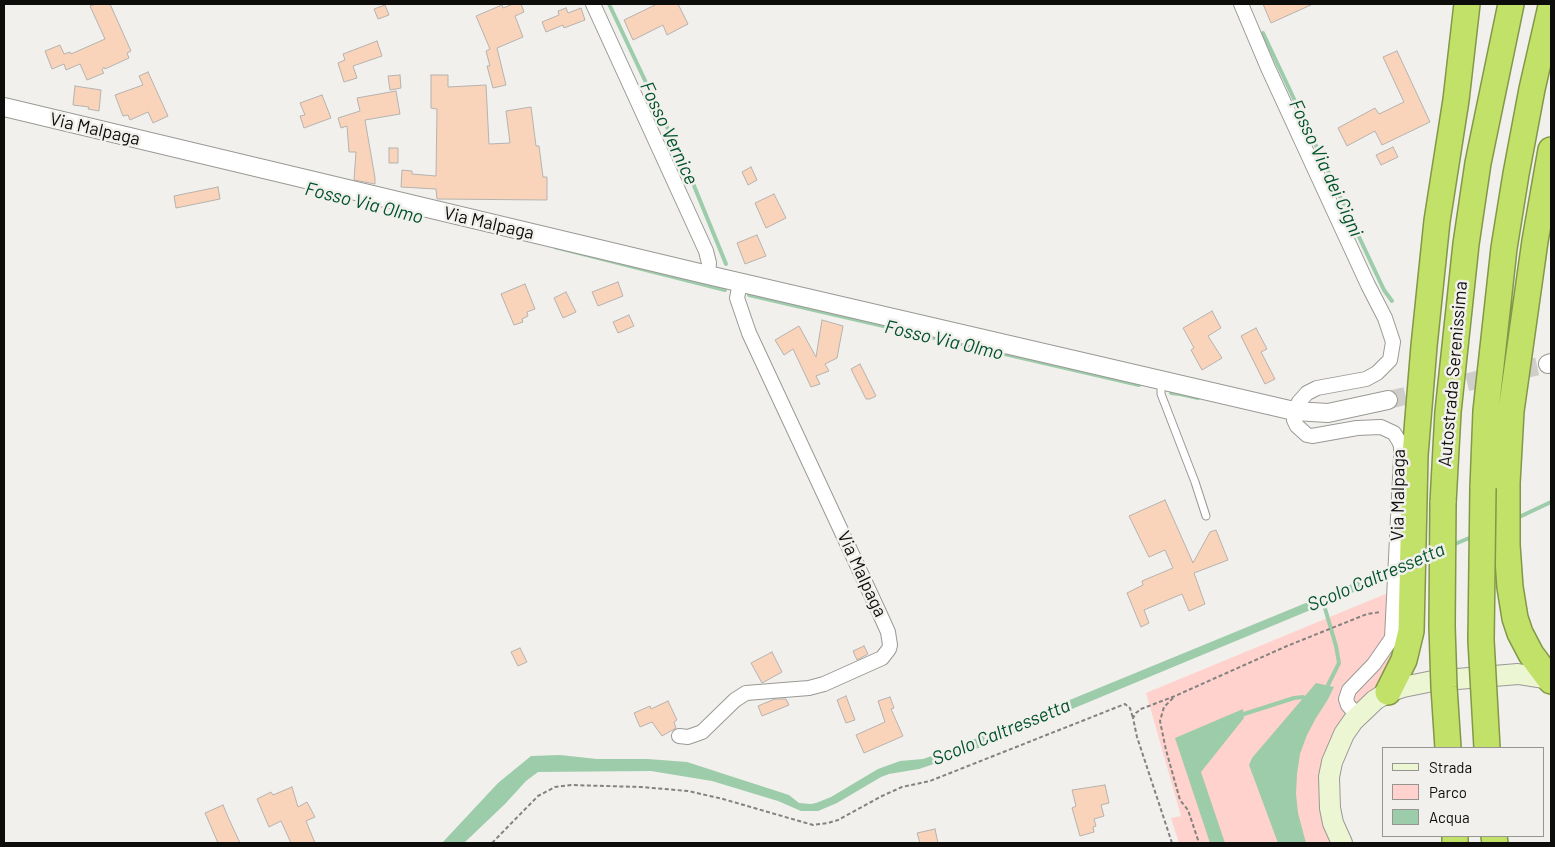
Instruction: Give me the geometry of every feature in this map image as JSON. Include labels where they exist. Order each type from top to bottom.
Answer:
[{"type":"highway","points":[[1388,692],[1404,660],[1411,631],[1400,600],[1437,221],[1456,100],[1467,4]]},
{"type":"highway","name":"Autostrada Serenissima","points":[[1448,747],[1442,635],[1443,503],[1448,412],[1466,244],[1478,164],[1511,4]]},
{"type":"highway","name":"Autostrada Serenissima","points":[[1487,747],[1481,640],[1486,411],[1504,248],[1530,99],[1551,6]]},
{"type":"highway","points":[[1551,150],[1520,338],[1511,411],[1506,545],[1515,618],[1520,633],[1531,654],[1551,681]]},
{"type":"main road","points":[[1342,843],[1333,823],[1330,808],[1329,777],[1337,748],[1344,734],[1358,716],[1375,700],[1388,692],[1433,681],[1505,674],[1529,676],[1551,681]]},
{"type":"street","points":[[593,4],[706,252],[709,263],[708,275]]},
{"type":"street","points":[[1241,4],[1275,84],[1385,318],[1394,342],[1390,360],[1377,373],[1366,379],[1316,388],[1307,393],[1298,402],[1294,412]]},
{"type":"street","name":"Via Malpaga","points":[[4,107],[740,283],[1294,412],[1328,413],[1388,400]]},
{"type":"street","name":"Via Malpaga","points":[[679,736],[688,737],[702,732],[734,700],[746,693],[809,688],[824,684],[876,661],[886,654],[890,644],[888,632],[880,612],[858,570],[837,519],[749,333],[737,298],[740,283]]},
{"type":"street","name":"Via Malpaga","points":[[1294,412],[1294,420],[1297,426],[1307,435],[1312,436],[1357,428],[1380,427],[1385,428],[1397,437],[1402,458],[1405,548]]},
{"type":"street","points":[[1358,716],[1348,705],[1346,699],[1349,690],[1374,664],[1392,638],[1400,600]]},
{"type":"lane","points":[[1161,380],[1161,394],[1196,482],[1206,516]]},
{"type":"path","points":[[1133,718],[1141,709],[1400,600]]},
{"type":"path","points":[[1175,696],[1164,707],[1160,721],[1180,800],[1188,810],[1199,843]]},
{"type":"path","points":[[492,843],[538,796],[555,786],[571,785],[641,786],[688,791],[813,825],[828,824],[902,787],[939,778],[1125,704],[1130,708],[1137,737],[1172,843]]},
{"type":"green space","points":[[1412,583],[1403,654],[1331,753],[1336,843],[1179,843],[1171,818],[1181,816],[1146,693]]},
{"type":"water","points":[[1391,568],[1390,577],[966,753],[919,769],[881,777],[837,803],[818,811],[801,811],[778,801],[712,781],[651,771],[538,772],[526,781],[464,843],[442,843],[498,783],[531,756],[560,755],[597,759],[648,759],[687,762],[789,795],[799,803],[816,803],[831,797],[878,769],[900,761],[923,759],[943,752]]},
{"type":"water","points":[[1316,683],[1334,687],[1307,735],[1300,754],[1296,794],[1298,813],[1306,843],[1278,843],[1249,765],[1252,758]]},
{"type":"water","points":[[1243,709],[1244,718],[1201,772],[1225,843],[1210,843],[1175,738]]},
{"type":"building","points":[[110,4],[131,51],[127,53],[129,58],[105,69],[104,67],[102,70],[104,73],[87,80],[80,64],[66,70],[64,64],[52,69],[45,51],[60,45],[64,54],[70,52],[71,54],[105,39],[90,6]]},
{"type":"building","points":[[513,4],[521,4],[524,12],[515,16],[523,37],[497,48],[506,85],[493,88],[487,66],[490,66],[486,51],[490,49],[476,16],[502,5],[503,8]]},
{"type":"building","points":[[657,4],[678,4],[688,24],[667,35],[663,25],[633,40],[624,20]]},
{"type":"building","points":[[1263,4],[1313,4],[1271,23]]},
{"type":"building","points":[[385,5],[389,15],[378,19],[374,9]]},
{"type":"building","points":[[566,8],[568,13],[581,8],[585,20],[564,28],[563,25],[546,32],[542,22],[559,15],[558,11]]},
{"type":"building","points":[[377,41],[382,56],[353,66],[357,78],[344,82],[338,63],[345,60],[343,54]]},
{"type":"building","points":[[1397,51],[1430,122],[1382,145],[1375,131],[1347,146],[1338,128],[1375,108],[1379,114],[1404,102],[1383,57]]},
{"type":"building","points":[[148,72],[168,116],[153,123],[148,112],[130,120],[128,115],[123,116],[115,95],[143,85],[139,76]]},
{"type":"building","points":[[400,75],[401,88],[390,90],[388,76]]},
{"type":"building","points":[[431,75],[448,75],[448,87],[486,85],[489,144],[510,143],[506,111],[531,107],[536,146],[539,146],[543,177],[547,177],[547,200],[437,199],[436,189],[401,187],[402,170],[412,171],[412,174],[436,176],[437,109],[431,108]]},
{"type":"building","points":[[75,86],[101,90],[99,111],[88,109],[89,107],[73,105]]},
{"type":"building","points":[[396,91],[400,114],[365,120],[375,184],[354,180],[356,152],[349,152],[347,126],[341,128],[338,118],[360,111],[357,98]]},
{"type":"building","points":[[322,95],[331,118],[304,128],[300,116],[305,115],[300,103]]},
{"type":"building","points":[[1393,147],[1398,157],[1381,165],[1376,155]]},
{"type":"building","points":[[389,148],[398,148],[398,163],[389,163]]},
{"type":"building","points":[[751,167],[757,180],[748,185],[742,172]]},
{"type":"building","points":[[218,187],[220,199],[176,208],[174,196]]},
{"type":"building","points":[[774,194],[786,218],[766,228],[755,203]]},
{"type":"building","points":[[757,235],[766,256],[745,264],[737,243]]},
{"type":"building","points":[[618,282],[623,296],[598,306],[592,292]]},
{"type":"building","points":[[525,284],[535,309],[527,312],[528,316],[522,319],[523,322],[514,325],[501,294]]},
{"type":"building","points":[[566,292],[576,312],[563,318],[554,298]]},
{"type":"building","points":[[1212,311],[1221,328],[1208,336],[1222,358],[1202,370],[1191,350],[1194,348],[1183,328]]},
{"type":"building","points":[[629,315],[634,326],[618,333],[613,322]]},
{"type":"building","points":[[822,320],[843,326],[837,358],[825,364],[829,371],[816,376],[820,384],[811,387],[793,349],[784,355],[775,340],[799,326],[816,357]]},
{"type":"building","points":[[1256,328],[1267,349],[1261,352],[1275,379],[1265,384],[1241,336]]},
{"type":"building","points":[[860,364],[876,396],[870,399],[866,399],[851,369]]},
{"type":"building","points":[[1165,500],[1193,563],[1210,532],[1216,530],[1228,560],[1194,573],[1205,604],[1189,611],[1182,594],[1144,610],[1149,623],[1141,627],[1127,593],[1143,585],[1142,581],[1173,568],[1165,550],[1149,557],[1129,516]]},
{"type":"building","points":[[864,646],[868,654],[857,660],[853,651]]},
{"type":"building","points":[[520,648],[527,662],[518,666],[511,652]]},
{"type":"building","points":[[772,652],[782,672],[762,683],[751,663]]},
{"type":"building","points":[[846,696],[855,720],[846,723],[837,700]]},
{"type":"building","points":[[890,697],[894,708],[891,709],[903,736],[864,753],[856,735],[885,722],[878,701]]},
{"type":"building","points":[[775,699],[786,699],[789,705],[762,716],[758,706]]},
{"type":"building","points":[[668,701],[677,720],[674,722],[676,728],[662,736],[652,722],[640,727],[634,713],[650,706],[651,709]]},
{"type":"building","points":[[1105,785],[1109,803],[1101,805],[1104,816],[1094,819],[1096,826],[1093,827],[1094,832],[1080,836],[1072,808],[1076,806],[1072,790]]},
{"type":"building","points":[[292,787],[298,807],[307,802],[315,817],[306,821],[315,843],[291,843],[281,821],[269,827],[257,799],[271,792],[273,795]]},
{"type":"building","points":[[223,805],[240,843],[218,843],[205,813]]},
{"type":"building","points":[[935,829],[938,843],[920,843],[917,833]]},
{"type":"waterway","name":"Fosso Vernice","points":[[609,4],[690,176],[726,264]]},
{"type":"waterway","name":"Fosso Via dei Cigni","points":[[1263,33],[1384,290],[1392,301]]},
{"type":"waterway","name":"Fosso Via Olmo","points":[[555,247],[725,290]]},
{"type":"waterway","name":"Fosso Via Olmo","points":[[749,295],[1139,385]]},
{"type":"waterway","name":"Fosso Via Olmo","points":[[1171,393],[1198,398]]},
{"type":"waterway","name":"Scolo Caltressetta","points":[[1515,519],[1551,502]]},
{"type":"waterway","name":"Scolo Caltressetta","points":[[1450,546],[1474,536]]},
{"type":"waterway","name":"Scolo Caltressetta","points":[[1421,559],[1435,553]]},
{"type":"waterway","points":[[1324,605],[1339,663],[1328,685]]},
{"type":"waterway","points":[[1244,714],[1294,698],[1303,697]]},
{"type":"tunnel","points":[[1388,400],[1548,364]]}]
